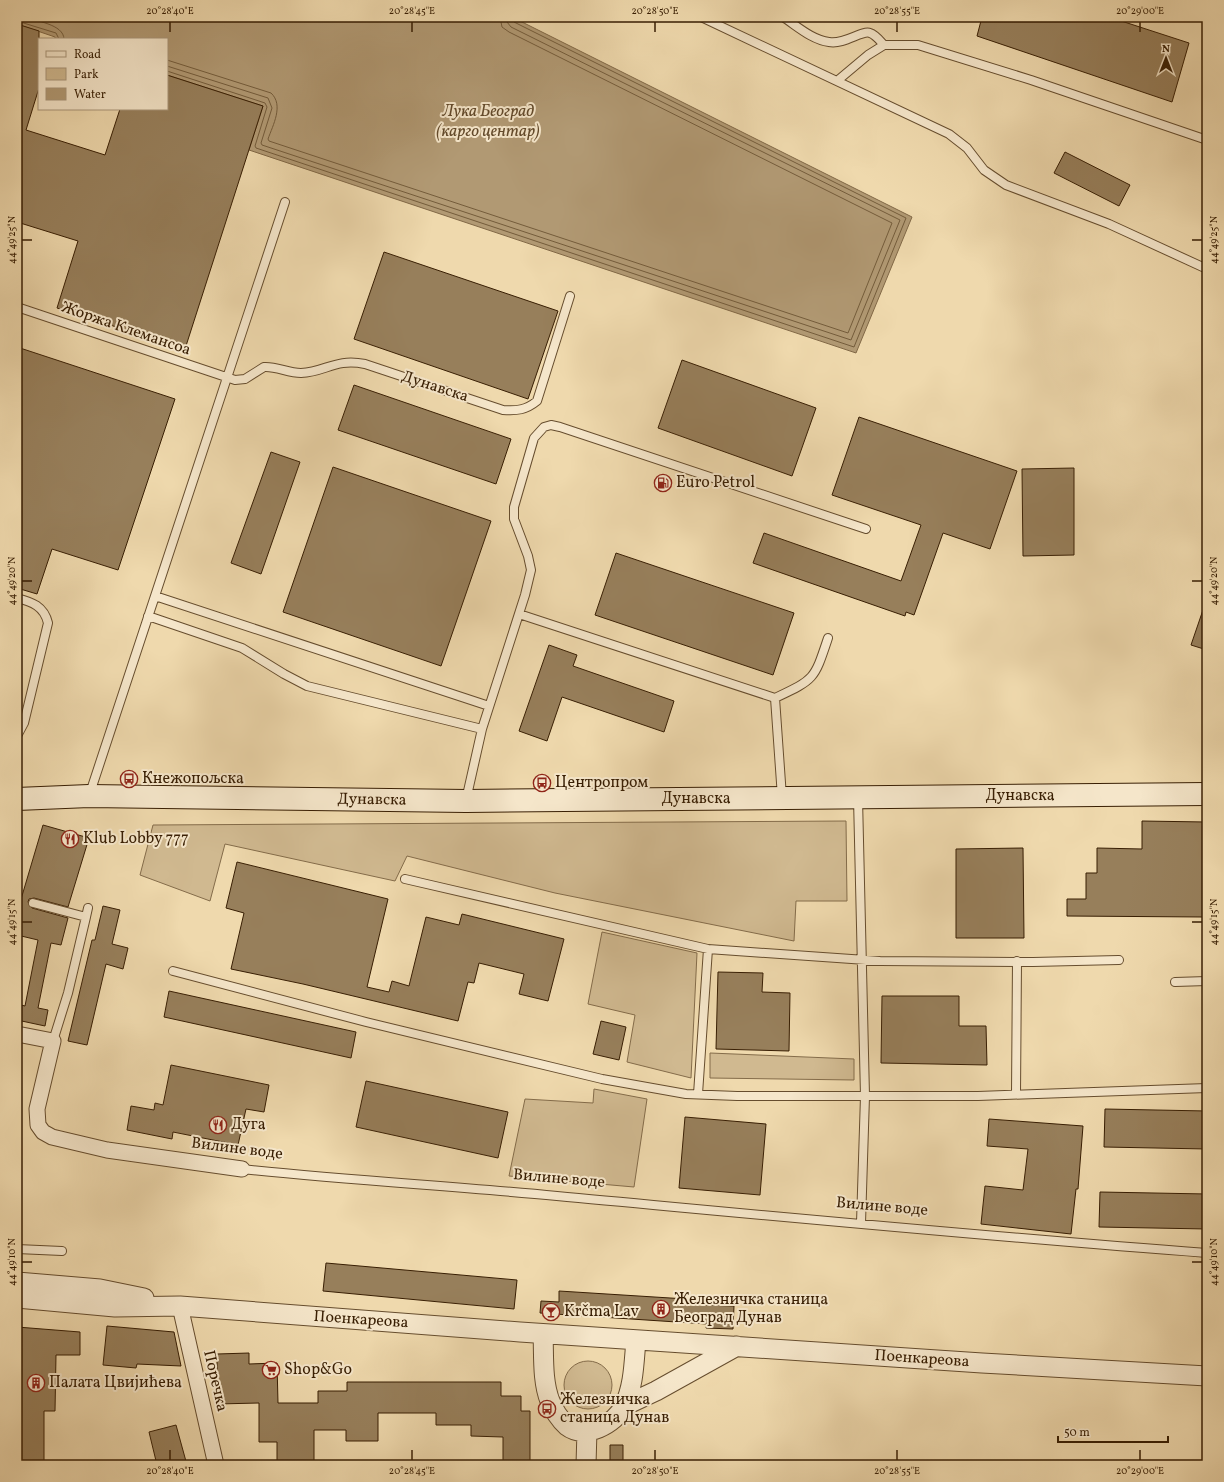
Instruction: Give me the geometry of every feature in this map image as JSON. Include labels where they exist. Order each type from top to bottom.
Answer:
[{"type":"main road","name":"Дунавска","points":[[17,799],[89,796],[466,801],[1207,794]]},
{"type":"street","points":[[17,1034],[53,1041]]},
{"type":"street","name":"Вилине воде","points":[[53,1041],[37,1109],[38,1125],[43,1132],[52,1137],[107,1150],[242,1169]]},
{"type":"street","name":"Поенкареова","points":[[17,1282],[100,1289],[180,1306]]},
{"type":"street","name":"Поенкареова","points":[[17,1298],[115,1307],[180,1306],[543,1334],[982,1363],[1207,1376]]},
{"type":"street","name":"Поречка","points":[[180,1306],[216,1465]]},
{"type":"street","points":[[543,1334],[544,1369],[549,1399],[553,1409],[568,1427],[587,1430],[599,1428],[610,1422],[624,1406],[656,1391],[737,1346]]},
{"type":"street","points":[[624,1406],[632,1379],[636,1340]]},
{"type":"street","points":[[586,1465],[587,1430]]},
{"type":"lane","points":[[701,17],[948,134],[967,148],[984,170],[1006,186],[1109,224],[1207,269]]},
{"type":"lane","points":[[783,17],[816,39],[830,43],[846,41],[865,32],[872,33],[884,45]]},
{"type":"lane","points":[[837,82],[863,59],[884,45],[918,45],[1031,80],[1207,140]]},
{"type":"lane","points":[[89,796],[285,202]]},
{"type":"lane","name":"Дунавска","points":[[227,378],[245,379],[264,367],[300,373],[335,363],[353,362],[365,364],[503,410],[518,411],[529,407],[537,400],[570,296]]},
{"type":"lane","name":"Жоржа Клемансоа","points":[[17,307],[227,378]]},
{"type":"lane","points":[[466,801],[482,729],[519,614],[531,570],[528,556],[514,520],[514,507],[534,438],[544,426],[552,425],[560,427],[866,529]]},
{"type":"lane","points":[[155,596],[489,706]]},
{"type":"lane","points":[[17,598],[39,606],[44,611],[48,623],[17,736]]},
{"type":"lane","points":[[519,614],[774,698],[801,686],[811,678],[817,671],[828,638]]},
{"type":"lane","points":[[148,616],[242,648],[289,678],[307,686],[482,729]]},
{"type":"lane","points":[[774,698],[782,798]]},
{"type":"lane","points":[[858,797],[865,1096],[861,1223]]},
{"type":"lane","points":[[405,879],[708,949],[862,959],[1017,961],[1119,960]]},
{"type":"lane","points":[[33,903],[86,917]]},
{"type":"lane","points":[[53,1041],[68,993],[88,908]]},
{"type":"lane","points":[[698,1094],[708,949]]},
{"type":"lane","points":[[1016,1094],[1017,961]]},
{"type":"lane","points":[[173,971],[366,1022],[602,1079],[686,1094],[737,1096],[865,1096],[1016,1094],[1207,1088]]},
{"type":"lane","points":[[1175,982],[1207,981]]},
{"type":"lane","name":"Вилине воде","points":[[242,1169],[338,1179],[452,1187],[1207,1253]]},
{"type":"lane","points":[[17,1249],[62,1251]]},
{"type":"green space","points":[[846,821],[847,901],[796,901],[794,941],[555,893],[407,856],[395,881],[225,844],[210,901],[140,875],[153,825]]},
{"type":"green space","points":[[602,932],[697,953],[691,1078],[627,1062],[635,1015],[588,1004]]},
{"type":"green space","points":[[710,1053],[854,1059],[854,1080],[710,1078]]},
{"type":"green space","points":[[594,1089],[647,1099],[634,1187],[509,1176],[525,1099],[593,1103]]},
{"type":"green space","points":[[588,1361],[597,1363],[605,1368],[610,1376],[612,1385],[610,1394],[605,1402],[597,1407],[588,1409],[579,1407],[571,1402],[566,1394],[564,1385],[566,1376],[571,1368],[579,1363]]},
{"type":"water","name":"Лука Београд (карго центар)","points":[[17,17],[512,17],[912,217],[856,353],[249,150],[263,106],[168,75],[168,38],[55,38],[17,24]]},
{"type":"building","points":[[982,17],[1109,17],[1189,43],[1172,102],[977,36]]},
{"type":"building","points":[[17,24],[39,31],[38,91],[26,130],[105,155],[120,110],[168,110],[168,75],[263,106],[185,349],[57,308],[78,241],[17,222]]},
{"type":"building","points":[[1065,152],[1130,185],[1119,206],[1054,173]]},
{"type":"building","points":[[384,252],[558,311],[528,399],[354,339]]},
{"type":"building","points":[[17,347],[175,399],[118,570],[52,549],[37,594],[17,588]]},
{"type":"building","points":[[682,360],[816,408],[792,476],[658,428]]},
{"type":"building","points":[[354,385],[511,439],[496,484],[338,430]]},
{"type":"building","points":[[859,417],[1017,471],[990,549],[943,533],[914,615],[906,612],[905,616],[753,563],[764,533],[901,581],[921,525],[832,495]]},
{"type":"building","points":[[271,452],[300,462],[261,574],[231,563]]},
{"type":"building","points":[[333,467],[491,521],[441,666],[283,612]]},
{"type":"building","points":[[1074,468],[1074,555],[1023,556],[1022,469]]},
{"type":"building","points":[[616,553],[794,613],[773,675],[595,615]]},
{"type":"building","points":[[1205,604],[1207,604],[1207,650],[1191,645]]},
{"type":"building","points":[[549,645],[577,655],[573,666],[674,701],[664,732],[562,697],[547,741],[519,731]]},
{"type":"building","points":[[1142,821],[1206,822],[1203,917],[1067,916],[1067,899],[1086,899],[1086,873],[1097,873],[1097,848],[1142,849]]},
{"type":"building","points":[[43,825],[89,838],[68,907],[34,898],[29,899],[28,902],[32,908],[68,918],[61,945],[51,943],[38,1008],[48,1010],[45,1026],[17,1020],[17,1004],[25,1006],[38,940],[17,935],[17,905],[19,906]]},
{"type":"building","points":[[1023,848],[1024,938],[956,938],[956,849]]},
{"type":"building","points":[[237,862],[388,899],[367,987],[389,992],[392,981],[409,986],[426,917],[459,925],[462,914],[564,939],[548,1001],[519,994],[524,974],[479,963],[474,983],[468,982],[458,1021],[303,984],[231,969],[244,913],[226,908]]},
{"type":"building","points":[[103,906],[120,910],[112,944],[128,948],[123,969],[106,964],[87,1045],[68,1041],[92,940],[95,940]]},
{"type":"building","points":[[718,972],[763,973],[762,992],[790,993],[789,1051],[716,1049]]},
{"type":"building","points":[[169,991],[356,1032],[351,1058],[164,1017]]},
{"type":"building","points":[[882,996],[959,996],[959,1026],[986,1026],[987,1065],[881,1063]]},
{"type":"building","points":[[601,1021],[626,1027],[619,1060],[593,1054]]},
{"type":"building","points":[[171,1065],[269,1085],[264,1112],[246,1109],[238,1145],[173,1132],[172,1139],[127,1130],[131,1106],[154,1110],[155,1103],[163,1105]]},
{"type":"building","points":[[366,1081],[508,1112],[498,1158],[356,1127]]},
{"type":"building","points":[[1105,1109],[1207,1111],[1207,1149],[1104,1147]]},
{"type":"building","points":[[685,1117],[766,1124],[760,1195],[679,1188]]},
{"type":"building","points":[[989,1119],[1083,1126],[1078,1189],[1076,1189],[1071,1234],[981,1224],[985,1186],[1023,1190],[1028,1149],[987,1146]]},
{"type":"building","points":[[1100,1192],[1207,1194],[1207,1229],[1099,1227]]},
{"type":"building","points":[[326,1263],[517,1280],[514,1309],[323,1291]]},
{"type":"building","points":[[559,1291],[702,1300],[702,1305],[734,1306],[733,1329],[706,1328],[707,1324],[540,1313],[541,1301],[559,1302]]},
{"type":"building","points":[[107,1326],[174,1332],[181,1366],[137,1364],[136,1368],[103,1365]]},
{"type":"building","name":"Палата Цвијићева","points":[[17,1327],[80,1332],[80,1355],[56,1355],[55,1411],[44,1411],[44,1465],[17,1465]]},
{"type":"building","points":[[249,1353],[249,1364],[277,1363],[278,1403],[318,1403],[318,1391],[347,1391],[347,1382],[501,1382],[501,1396],[521,1396],[521,1411],[530,1411],[530,1465],[503,1465],[503,1437],[471,1436],[471,1425],[436,1425],[436,1413],[378,1413],[378,1441],[346,1441],[346,1430],[314,1430],[314,1465],[277,1465],[277,1442],[259,1442],[259,1403],[217,1404],[217,1354]]},
{"type":"building","points":[[176,1425],[187,1465],[157,1465],[149,1432]]},
{"type":"building","points":[[610,1445],[623,1445],[623,1463],[610,1463]]},
{"type":"place","name":"Euro Petrol","points":[[663,483]]},
{"type":"place","name":"Кнежопољска","points":[[129,779]]},
{"type":"place","name":"Центропром","points":[[542,783]]},
{"type":"place","name":"Klub Lobby 777","points":[[70,839]]},
{"type":"place","name":"Дуга","points":[[218,1125]]},
{"type":"place","name":"Железничка станица Београд Дунав","points":[[661,1309]]},
{"type":"place","name":"Krčma Lav","points":[[551,1312]]},
{"type":"place","name":"Shop&Go","points":[[271,1370]]},
{"type":"place","name":"Палата Цвијићева","points":[[36,1383]]},
{"type":"place","name":"Железничка станица Дунав","points":[[547,1409]]}]
